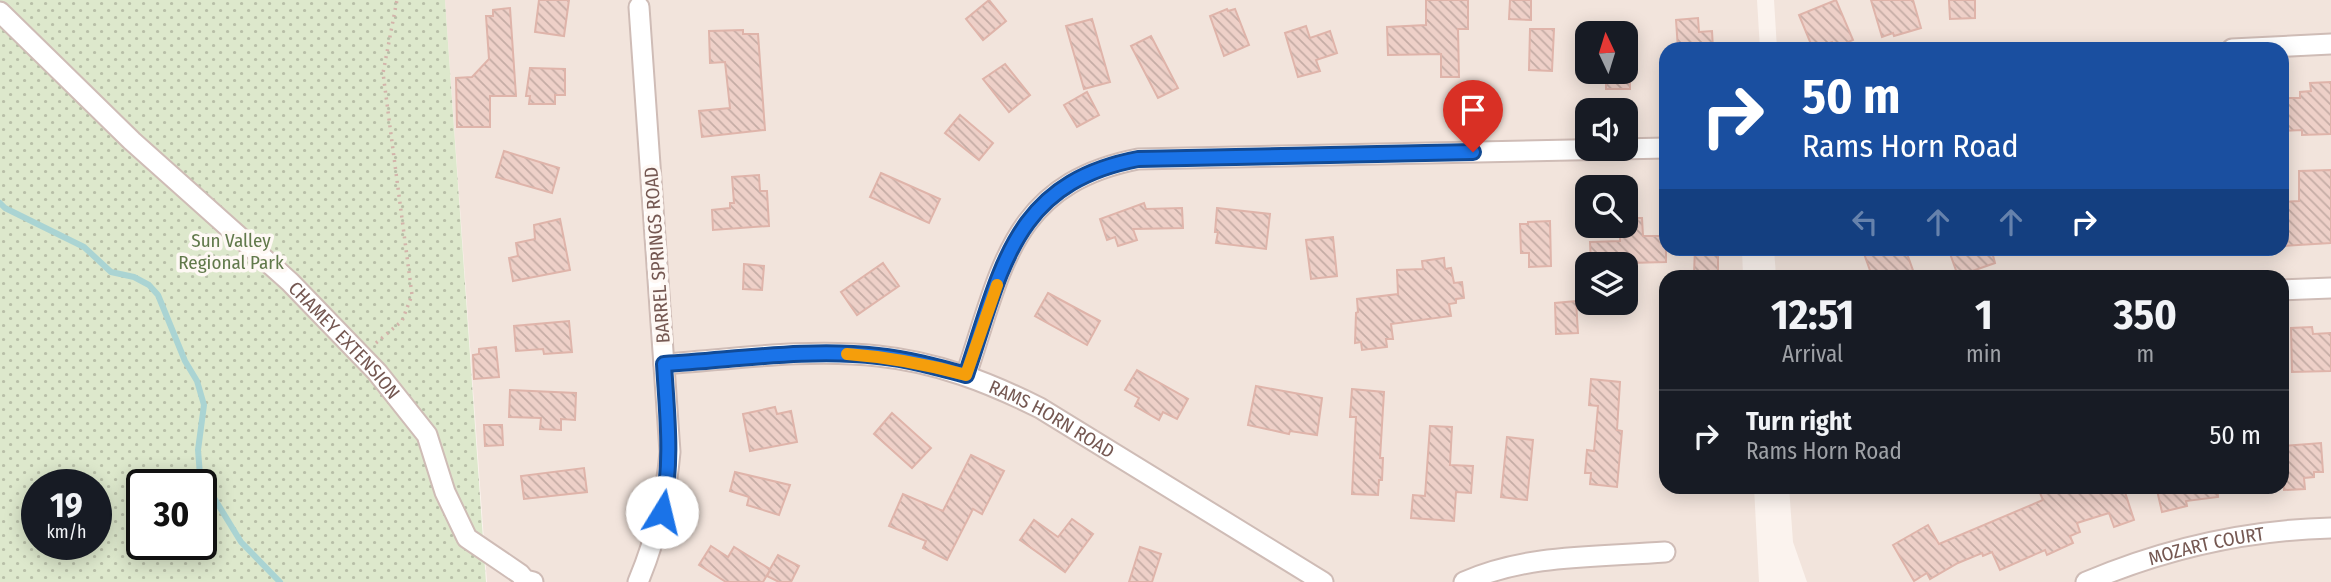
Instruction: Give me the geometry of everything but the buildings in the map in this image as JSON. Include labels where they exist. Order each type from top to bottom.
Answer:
[{"type":"street","name":"BARREL SPRINGS ROAD","points":[[638,582],[658,531],[670,452],[639,7]]},
{"type":"street","name":"CHAMEY EXTENSION","points":[[0,12],[132,141],[290,282],[361,356],[427,435],[445,492],[467,538],[529,581]]},
{"type":"street","points":[[2289,46],[2331,44]]},
{"type":"street","points":[[966,375],[1005,260],[1018,235],[1035,212],[1057,191],[1083,175],[1112,164],[1138,159],[1659,148]]},
{"type":"street","points":[[2289,290],[2331,288]]},
{"type":"street","name":"RAMS HORN ROAD","points":[[664,364],[830,353],[922,363],[966,375],[1001,388],[1040,408],[1323,582]]},
{"type":"street","name":"MOZART COURT","points":[[2086,582],[2144,560],[2201,544],[2258,534],[2331,528]]},
{"type":"street","points":[[1464,582],[1517,564],[1665,552]]},
{"type":"path","points":[[361,356],[402,321],[412,295],[383,73],[397,0]]},
{"type":"shaded area","points":[[445,0],[1757,0],[1760,42],[1659,42],[1659,256],[1742,256],[1743,270],[1659,270],[1659,494],[1754,494],[1759,582],[487,582]]},
{"type":"shaded area","points":[[1774,0],[2331,0],[2331,582],[1807,582],[1793,542],[1790,494],[2289,494],[2289,270],[1776,270],[1775,256],[2289,256],[2289,42],[1777,42]]},
{"type":"green space","name":"Sun Valley Regional Park","points":[[0,0],[445,0],[486,582],[0,582]]},
{"type":"waterway","points":[[0,203],[5,208],[84,247],[111,272],[134,277],[149,285],[158,295],[185,361],[197,381],[204,405],[198,450],[200,475],[241,542],[280,582]]},
{"type":"slow traffic","points":[[847,354],[922,363],[966,375],[997,285]]},
{"type":"route","points":[[662,512],[670,452],[664,364],[830,353],[878,356],[922,363],[966,375],[1005,260],[1018,235],[1035,212],[1057,191],[1083,175],[1112,164],[1138,159],[1473,152]]}]
